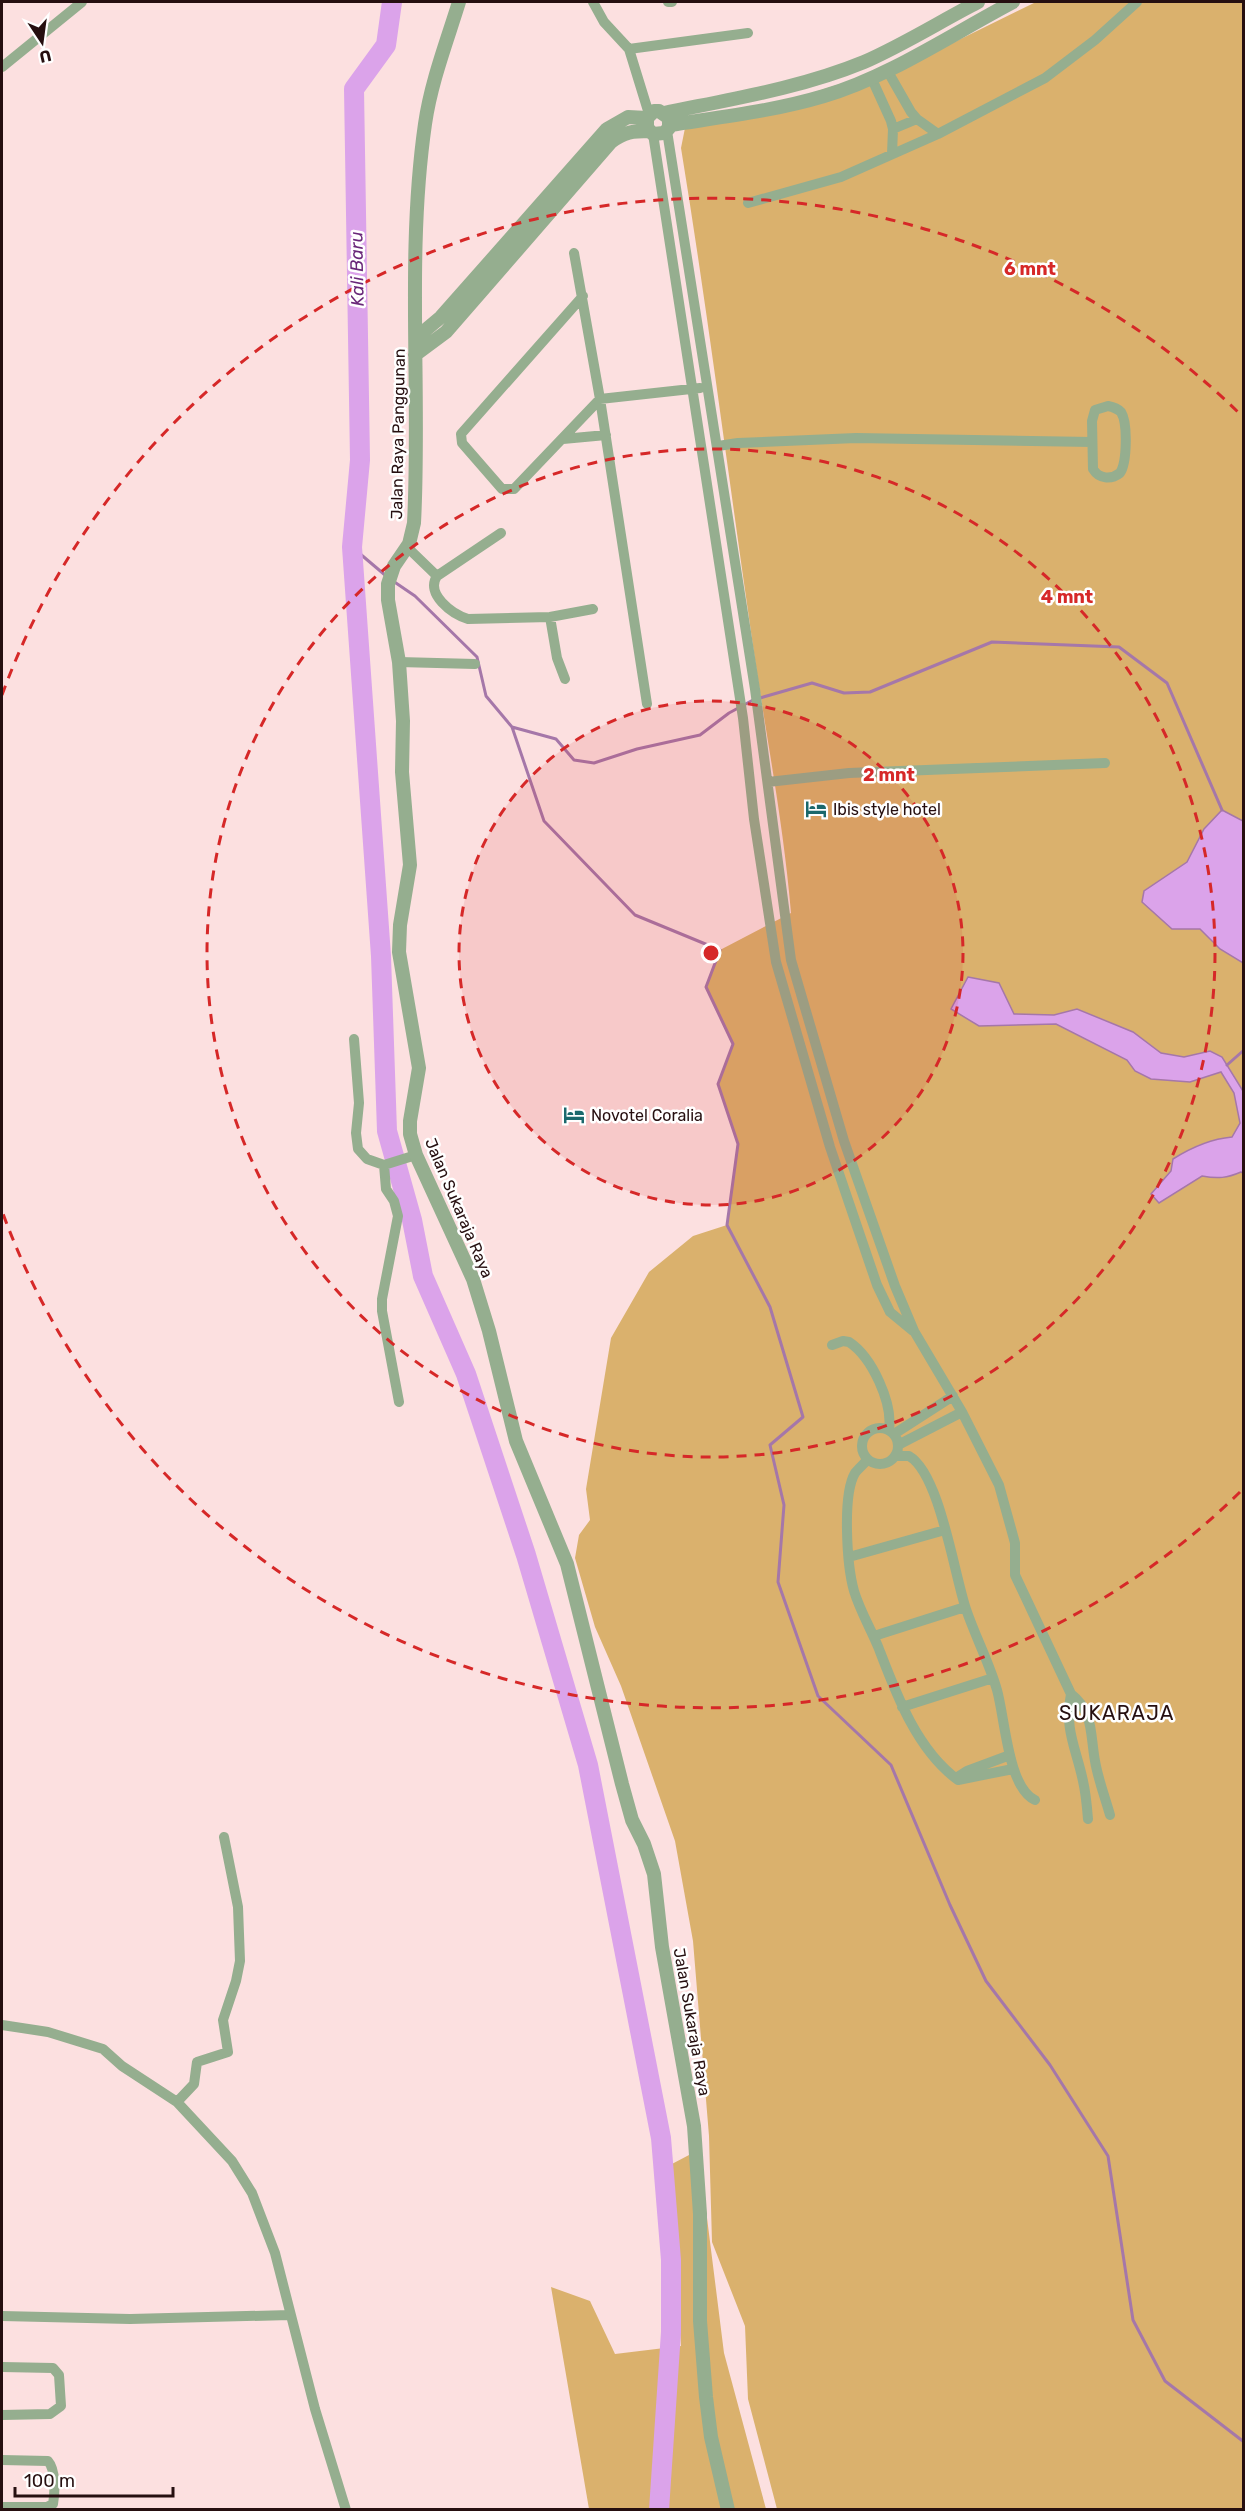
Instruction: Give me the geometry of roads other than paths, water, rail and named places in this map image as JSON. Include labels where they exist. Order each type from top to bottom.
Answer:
[{"type":"street","points":[[2,67],[82,2]]},
{"type":"street","name":"Jalan Raya Panggunan","points":[[410,865],[402,772],[399,662],[388,600],[388,584],[394,566],[413,535],[415,511],[416,219],[425,123],[444,48],[459,2]]},
{"type":"street","points":[[593,2],[599,16],[629,49],[657,124],[718,446],[759,715],[791,960],[855,1174],[914,1331],[953,1396],[991,1467],[1008,1511],[1015,1543],[1015,1575],[1071,1694],[1082,1702],[1087,1712],[1097,1772],[1110,1815]]},
{"type":"street","points":[[416,338],[441,318],[621,134],[826,76],[866,61],[978,2]]},
{"type":"street","points":[[657,124],[778,108],[826,96],[887,70],[1013,2]]},
{"type":"street","points":[[748,203],[841,177],[938,134],[1045,78],[1095,40],[1137,2]]},
{"type":"street","points":[[629,49],[748,33]]},
{"type":"street","points":[[887,70],[917,119],[938,134]]},
{"type":"street","points":[[871,77],[893,129],[892,154]]},
{"type":"street","points":[[893,129],[917,119]]},
{"type":"street","points":[[657,124],[693,388],[740,692],[757,837],[777,962],[830,1147],[877,1285],[890,1312],[914,1331]]},
{"type":"street","points":[[415,355],[446,332],[539,216]]},
{"type":"street","points":[[574,253],[606,435],[647,704]]},
{"type":"street","points":[[583,296],[466,427],[460,439],[502,489],[514,489],[600,399],[707,387]]},
{"type":"street","points":[[1108,406],[1117,409],[1123,418],[1124,427],[1125,462],[1120,473],[1106,478],[1095,472],[1092,442],[1092,421],[1095,410],[1108,406]]},
{"type":"street","points":[[563,439],[606,435]]},
{"type":"street","points":[[718,446],[856,438],[1092,442]]},
{"type":"street","points":[[501,532],[437,576],[433,587],[436,594],[458,616],[468,619],[550,618],[593,609]]},
{"type":"street","points":[[407,547],[437,576]]},
{"type":"street","points":[[550,618],[557,658],[565,679]]},
{"type":"street","points":[[399,662],[475,664]]},
{"type":"street","points":[[768,782],[849,773],[1105,763]]},
{"type":"street","points":[[757,837],[774,834]]},
{"type":"street","name":"Jalan Sukaraja Raya","points":[[410,865],[399,945],[402,975],[419,1068],[410,1121],[411,1156],[473,1279],[489,1331],[516,1441],[567,1564],[632,1820],[644,1844],[654,1874],[662,1947],[694,2126],[700,2214],[700,2321],[706,2397],[711,2437],[728,2510]]},
{"type":"street","points":[[777,962],[791,960]]},
{"type":"street","points":[[354,1039],[359,1103],[356,1143],[367,1158],[387,1164],[411,1156]]},
{"type":"street","points":[[387,1164],[386,1189],[394,1201],[398,1216],[382,1299],[382,1311],[399,1402]]},
{"type":"street","points":[[832,1346],[843,1341],[849,1342],[857,1346],[866,1358],[886,1397],[891,1432],[898,1445],[895,1456]]},
{"type":"street","points":[[867,1460],[861,1446],[862,1439],[874,1428],[891,1432],[953,1396]]},
{"type":"street","points":[[898,1445],[962,1412]]},
{"type":"street","points":[[867,1460],[882,1464],[895,1456],[909,1456],[922,1467],[945,1530],[965,1607],[993,1678],[1006,1725],[1013,1769],[1028,1797],[1035,1800]]},
{"type":"street","points":[[867,1460],[855,1473],[851,1488],[847,1536],[849,1557],[854,1592],[902,1707],[938,1763],[956,1778],[960,1780],[1013,1769]]},
{"type":"street","points":[[849,1557],[945,1530]]},
{"type":"street","points":[[874,1636],[965,1607]]},
{"type":"street","points":[[902,1707],[993,1678]]},
{"type":"street","points":[[1071,1694],[1067,1711],[1068,1726],[1083,1782],[1088,1819]]},
{"type":"street","points":[[956,1778],[967,1770],[1010,1755]]},
{"type":"street","points":[[177,2103],[194,2084],[197,2062],[228,2052],[223,2020],[237,1981],[240,1961],[238,1907],[224,1837]]},
{"type":"street","points":[[2,2025],[48,2032],[103,2049],[122,2066],[177,2103],[219,2145],[252,2193],[275,2253],[315,2409],[346,2510]]},
{"type":"street","points":[[2,2316],[130,2319],[290,2315]]},
{"type":"street","points":[[2,2367],[53,2368],[59,2375],[61,2406],[50,2414],[2,2415]]},
{"type":"street","points":[[2,2460],[48,2461],[53,2471],[54,2497],[53,2504],[47,2507],[2,2507]]},
{"type":"waterway","name":"Kali Baru","points":[[392,2],[386,45],[354,89],[360,460],[352,547],[381,956],[387,1131],[412,1220],[423,1276],[466,1374],[526,1555],[588,1765],[661,2138],[671,2260],[671,2332],[659,2510]]},
{"type":"waterway","points":[[352,547],[385,575]]},
{"type":"waterway","points":[[393,581],[415,596],[477,657],[486,696],[512,727],[556,739],[574,760],[594,763],[637,749],[700,735],[729,713],[753,700]]},
{"type":"waterway","points":[[760,698],[812,683],[844,693],[870,692],[992,642],[1119,647],[1167,683],[1222,810]]},
{"type":"waterway","points":[[512,727],[544,821],[635,915],[720,950],[706,987],[733,1044],[718,1084],[738,1144],[727,1225],[770,1307],[803,1417],[770,1445],[784,1505],[778,1582],[818,1696],[891,1765],[950,1905],[986,1981],[1050,2065],[1108,2156],[1133,2320],[1165,2381],[1244,2442]]},
{"type":"waterway","points":[[1227,1065],[1244,1050]]},
{"type":"place","name":"Ibis style hotel","points":[[816,809]]},
{"type":"place","name":"Novotel Coralia","points":[[574,1115]]},
{"type":"district","name":"SUKARAJA","points":[[1117,1713]]}]
